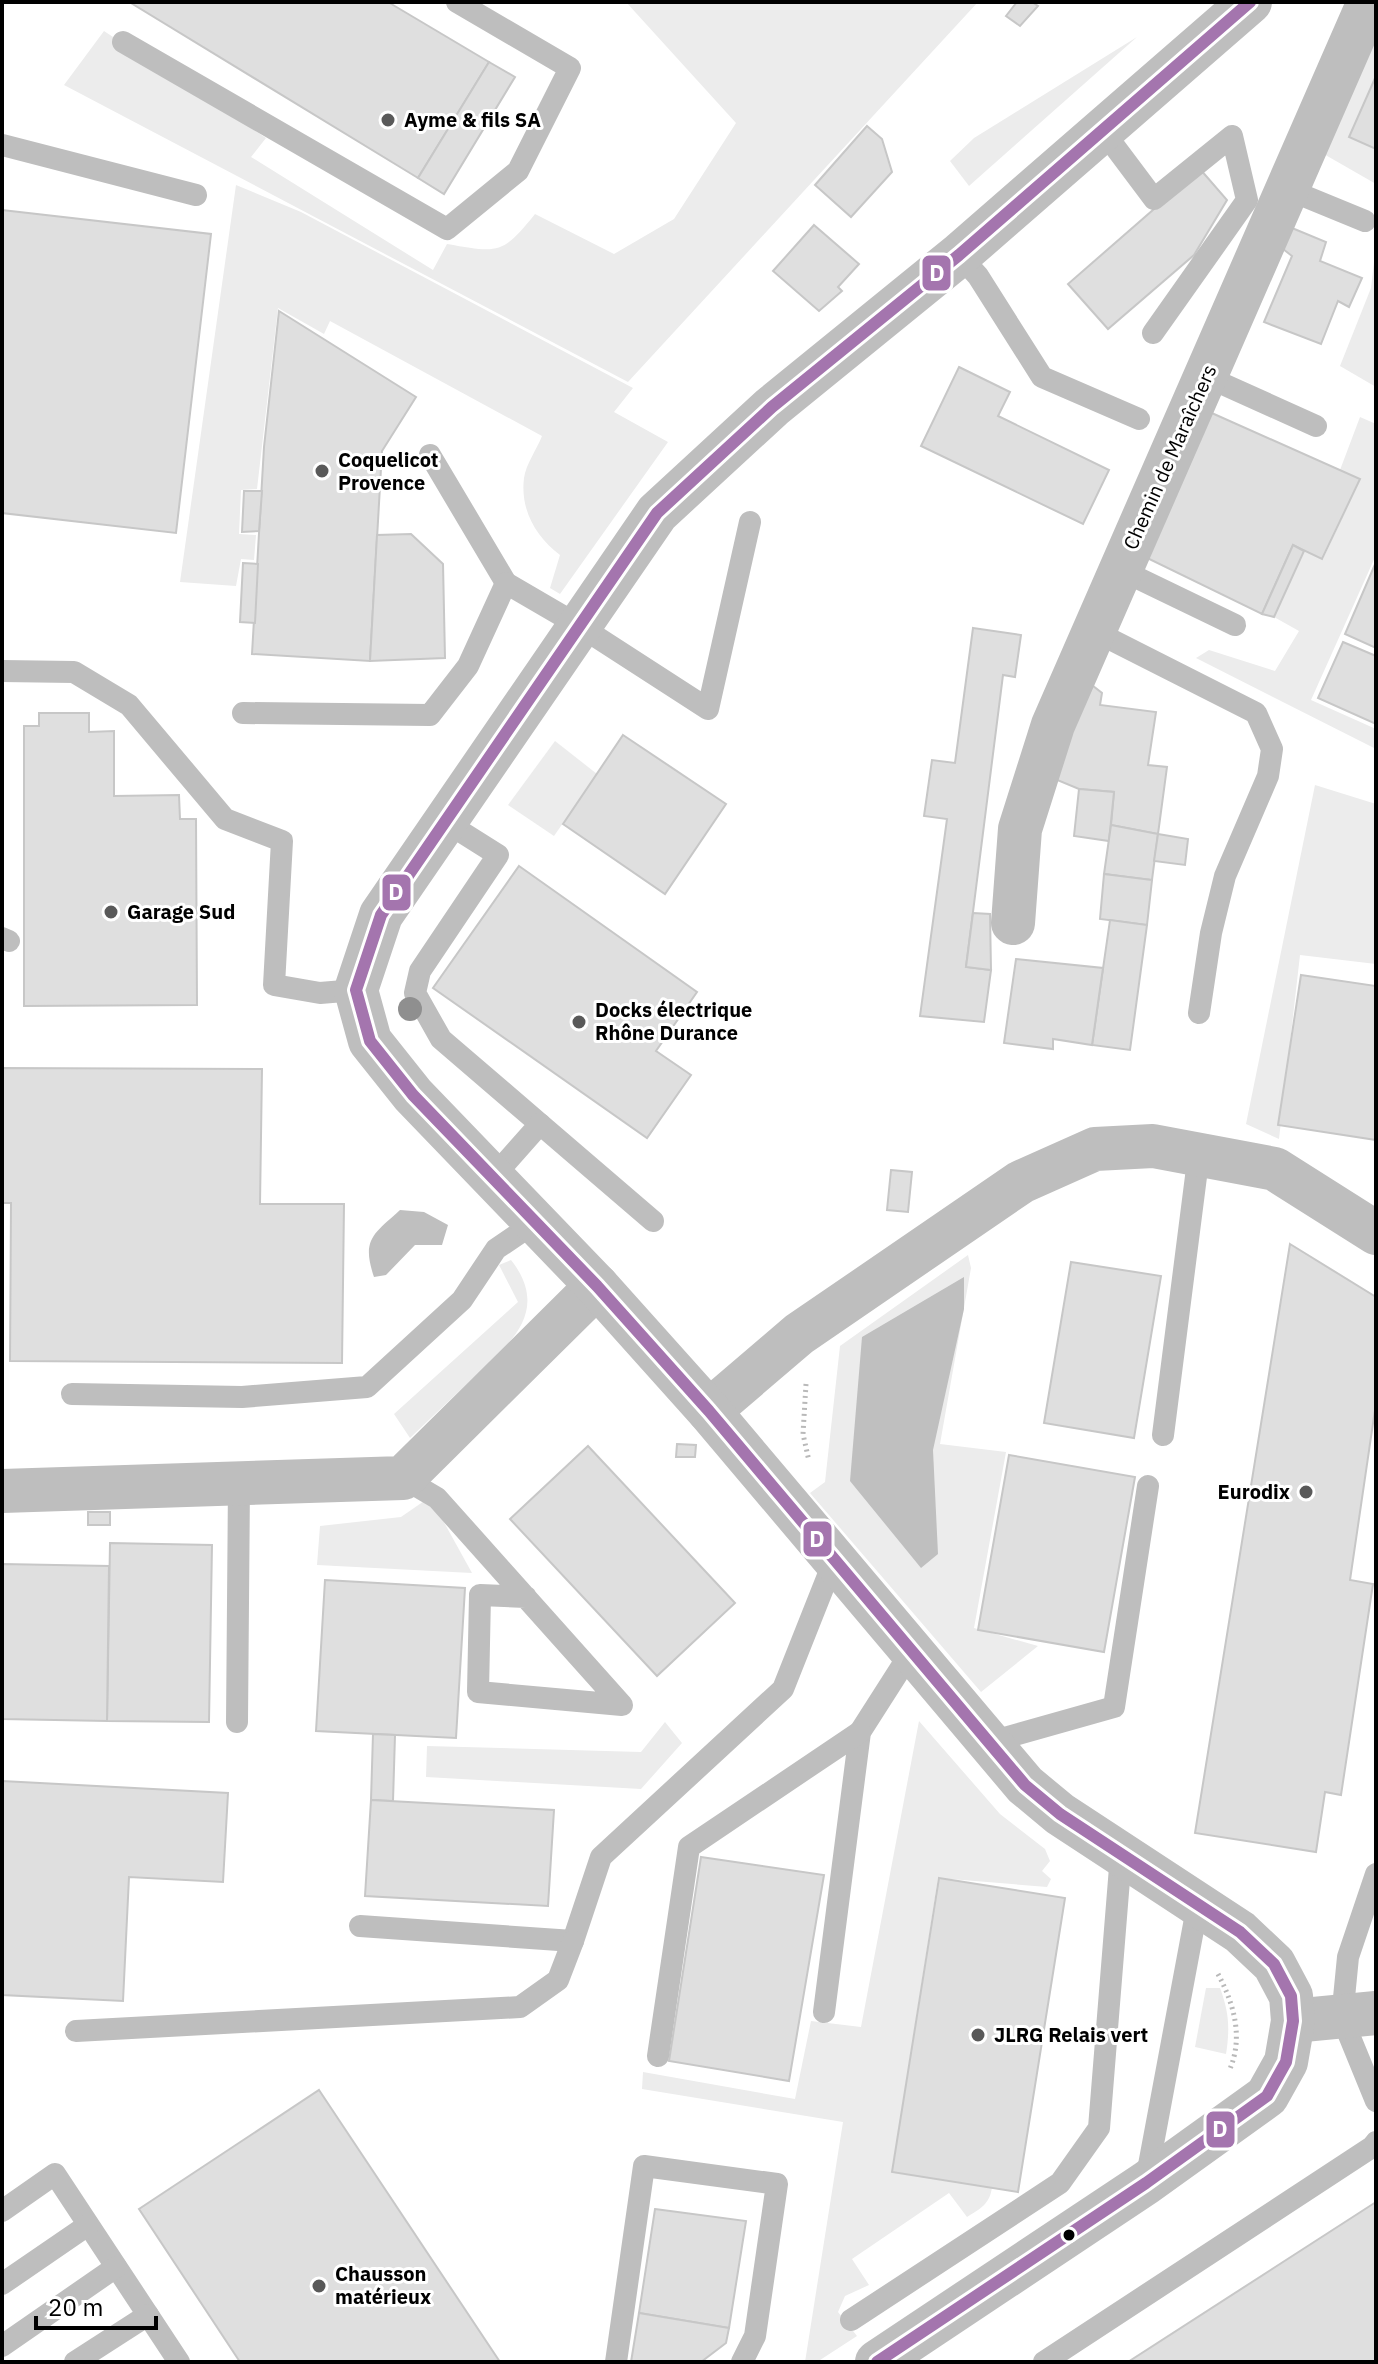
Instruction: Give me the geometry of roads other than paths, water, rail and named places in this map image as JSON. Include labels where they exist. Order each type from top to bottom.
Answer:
[{"type":"street","points":[[877,2362],[1146,2183],[1267,2096],[1286,2062],[1293,2021],[1291,1996],[1274,1964],[1240,1932],[1060,1814],[1025,1785],[709,1411],[597,1286],[413,1095],[370,1041],[356,990],[381,915],[657,513],[772,407],[959,255],[1250,2]]},
{"type":"street","name":"Chemin de Maraîchers","points":[[1013,923],[1020,829],[1053,725],[1369,2]]},
{"type":"street","points":[[709,1411],[799,1334],[1021,1182],[1095,1149],[1153,1146],[1275,1169],[1376,1233]]},
{"type":"street","points":[[2,1491],[403,1478],[597,1286]]},
{"type":"street","points":[[1293,2021],[1359,2016]]},
{"type":"lane","points":[[123,42],[447,229],[518,171],[570,68],[456,2]]},
{"type":"lane","points":[[1103,131],[1154,199],[1232,136],[1247,200],[1153,333]]},
{"type":"lane","points":[[2,145],[196,195]]},
{"type":"lane","points":[[1287,189],[1365,221]]},
{"type":"lane","points":[[959,255],[978,276],[1042,377],[1139,419]]},
{"type":"lane","points":[[1205,376],[1316,426]]},
{"type":"lane","points":[[430,455],[506,583],[578,625],[708,709],[750,522]]},
{"type":"lane","points":[[1121,570],[1235,625]]},
{"type":"lane","points":[[243,713],[430,715],[468,666],[506,583]]},
{"type":"lane","points":[[1094,631],[1256,713],[1272,749],[1268,776],[1225,876],[1211,933],[1199,1013]]},
{"type":"lane","points":[[2,671],[74,672],[85,678],[129,705],[225,819],[282,841],[274,985],[320,993],[356,990]]},
{"type":"lane","points":[[444,821],[498,855],[420,971],[415,993],[441,1039],[653,1221]]},
{"type":"lane","points":[[493,1177],[540,1124]]},
{"type":"lane","points":[[1163,1435],[1199,1153]]},
{"type":"lane","points":[[72,1394],[242,1397],[367,1387],[462,1300],[496,1249],[536,1222]]},
{"type":"lane","points":[[403,1478],[437,1498],[526,1597],[622,1705],[478,1692],[480,1595],[526,1597]]},
{"type":"lane","points":[[237,1722],[239,1483]]},
{"type":"lane","points":[[990,1742],[1114,1707],[1148,1486]]},
{"type":"lane","points":[[76,2031],[520,2007],[558,1980],[601,1857],[783,1689],[835,1558]]},
{"type":"lane","points":[[658,2056],[689,1847],[860,1732],[913,1649]]},
{"type":"lane","points":[[824,2012],[860,1732]]},
{"type":"lane","points":[[851,2320],[1060,2183],[1099,2128],[1121,1855]]},
{"type":"lane","points":[[1376,1874],[1348,1957],[1376,2101]]},
{"type":"lane","points":[[1146,2183],[1198,1903]]},
{"type":"lane","points":[[360,1926],[573,1941]]},
{"type":"lane","points":[[1044,2362],[1376,2142]]},
{"type":"lane","points":[[616,2362],[644,2166],[777,2184],[755,2336],[742,2362]]},
{"type":"lane","points":[[2,2211],[55,2174],[177,2361]]},
{"type":"lane","points":[[2,2284],[88,2225]]},
{"type":"lane","points":[[2,2346],[116,2267]]},
{"type":"lane","points":[[75,2362],[148,2315]]},
{"type":"place","name":"Ayme & fils SA","points":[[388,120]]},
{"type":"place","name":"Coquelicot Provence","points":[[322,471]]},
{"type":"place","name":"Garage Sud","points":[[111,912]]},
{"type":"place","name":"Docks électrique Rhône Durance","points":[[579,1022]]},
{"type":"place","name":"Eurodix","points":[[1306,1492]]},
{"type":"place","name":"JLRG Relais vert","points":[[978,2035]]},
{"type":"place","name":"Chausson matérieux","points":[[319,2286]]}]
